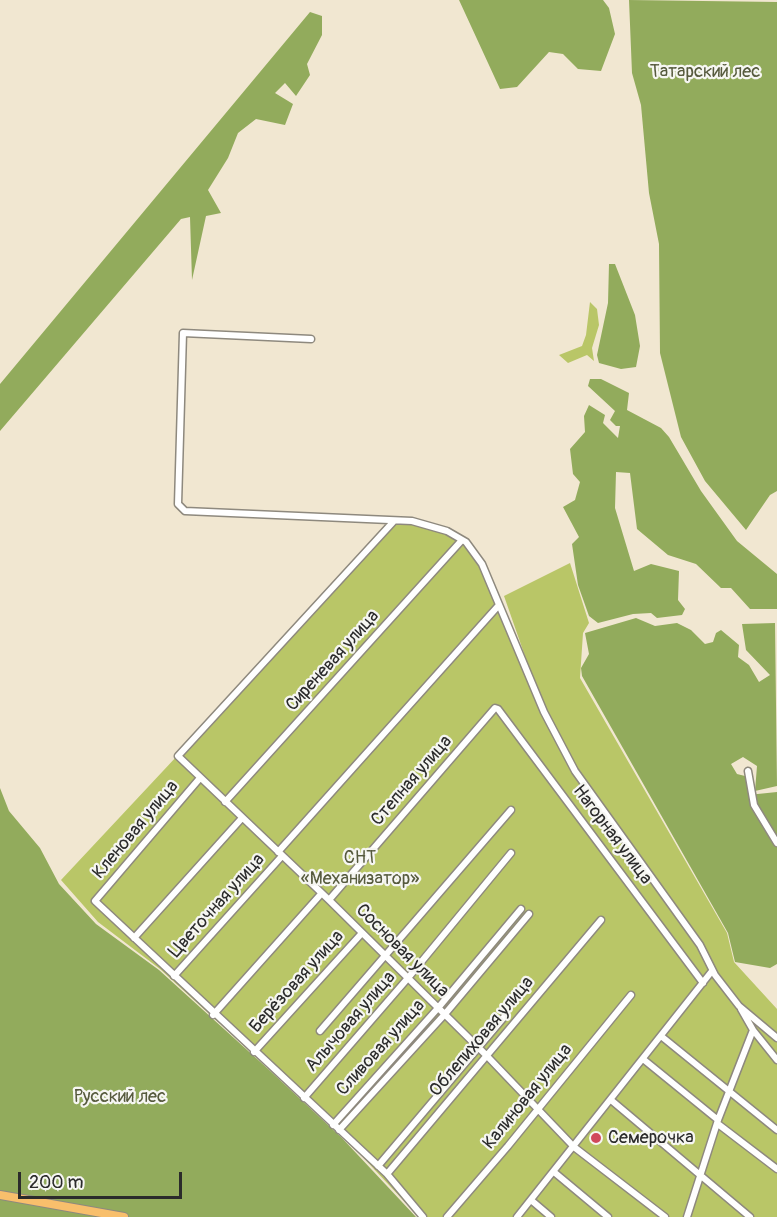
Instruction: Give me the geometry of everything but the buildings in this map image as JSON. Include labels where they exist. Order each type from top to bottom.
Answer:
[{"type":"main road","points":[[0,1195],[124,1217]]},
{"type":"street","points":[[311,339],[183,333],[178,504],[185,511],[393,521],[430,525],[462,540],[482,564],[531,681],[575,771],[700,945],[712,971],[777,1060]]},
{"type":"street","name":"Сосновая улица","points":[[393,521],[178,756],[386,956],[487,1056],[574,1147],[665,1217]]},
{"type":"street","name":"Сиреневая улица","points":[[225,802],[462,540]]},
{"type":"street","name":"Цветочная улица","points":[[174,976],[499,605]]},
{"type":"street","name":"Степная улица","points":[[329,900],[495,708]]},
{"type":"street","name":"Нагорная улица","points":[[495,708],[502,712],[703,983]]},
{"type":"street","points":[[748,771],[754,805],[777,843]]},
{"type":"street","name":"Кленовая улица","points":[[134,938],[94,901],[200,778]]},
{"type":"street","points":[[320,1031],[512,810]]},
{"type":"street","points":[[242,818],[134,938],[213,1015],[387,1174],[423,1217]]},
{"type":"street","name":"Алычовая улица","points":[[304,1098],[408,978],[511,853]]},
{"type":"street","points":[[213,1015],[321,894]]},
{"type":"street","name":"Сливовая улица","points":[[333,1125],[438,1008],[521,909]]},
{"type":"street","points":[[339,1130],[444,1014],[529,914]]},
{"type":"street","name":"Облепиховая улица","points":[[387,1174],[601,920]]},
{"type":"street","name":"Берёзовая улица","points":[[254,1052],[362,933]]},
{"type":"street","points":[[517,1217],[712,971]]},
{"type":"street","name":"Калиновая улица","points":[[447,1217],[631,995]]},
{"type":"street","points":[[739,1006],[777,1038]]},
{"type":"street","points":[[378,1166],[505,1016]]},
{"type":"street","points":[[687,1217],[718,1122],[753,1030]]},
{"type":"street","points":[[661,1036],[777,1130]]},
{"type":"street","points":[[643,1059],[777,1169]]},
{"type":"street","points":[[611,1100],[750,1217]]},
{"type":"street","points":[[554,1172],[608,1217]]},
{"type":"street","points":[[531,1200],[551,1217]]},
{"type":"green space","name":"Татарский лес","points":[[459,0],[603,0],[609,8],[615,34],[601,71],[578,69],[563,54],[549,52],[517,87],[500,89]]},
{"type":"green space","name":"Татарский лес","points":[[629,0],[777,2],[777,491],[770,495],[746,530],[705,481],[681,437],[660,353],[659,244],[649,193],[641,105],[632,73]]},
{"type":"green space","points":[[310,12],[322,16],[322,35],[307,64],[310,75],[296,96],[285,83],[275,93],[293,104],[285,125],[256,119],[238,133],[228,158],[208,190],[221,213],[206,216],[192,280],[190,217],[181,219],[0,431],[0,384]]},
{"type":"green space","points":[[609,264],[615,264],[635,315],[640,346],[636,367],[621,369],[599,363],[597,355],[608,303]]},
{"type":"green space","points":[[590,302],[597,309],[599,325],[592,348],[594,361],[587,355],[568,363],[559,355],[582,346],[586,335]]},
{"type":"green space","points":[[590,379],[601,379],[629,393],[627,410],[661,428],[669,437],[701,491],[737,541],[777,574],[777,609],[750,609],[731,588],[721,588],[696,564],[668,555],[637,529],[630,473],[616,472],[615,508],[634,571],[651,564],[679,571],[678,600],[685,609],[682,615],[657,618],[651,613],[633,614],[598,623],[589,616],[578,585],[572,544],[579,537],[563,507],[575,500],[580,482],[573,474],[570,449],[585,432],[584,416],[589,405],[605,415],[603,423],[618,438],[620,426],[616,426],[610,420],[615,411],[588,386]]},
{"type":"green space","name":"СНТ «Механизатор»","points":[[395,523],[418,523],[452,535],[466,545],[477,559],[548,724],[552,720],[533,679],[504,596],[570,563],[589,623],[583,633],[580,678],[727,933],[734,962],[777,1009],[777,1217],[419,1217],[343,1136],[160,969],[98,922],[61,880]]},
{"type":"green space","points":[[636,618],[655,626],[677,623],[691,630],[705,644],[713,642],[716,633],[721,630],[739,645],[738,657],[749,665],[759,682],[770,675],[746,650],[742,624],[775,623],[777,786],[755,791],[757,766],[743,757],[731,764],[737,774],[749,777],[748,795],[777,792],[777,964],[770,968],[735,962],[728,933],[582,676],[581,668],[589,654],[585,633]]},
{"type":"green space","name":"Русский лес","points":[[0,788],[9,811],[40,848],[59,884],[96,924],[159,970],[267,1068],[342,1138],[416,1217],[0,1217]]},
{"type":"place","name":"Семерочка","points":[[596,1138]]}]
